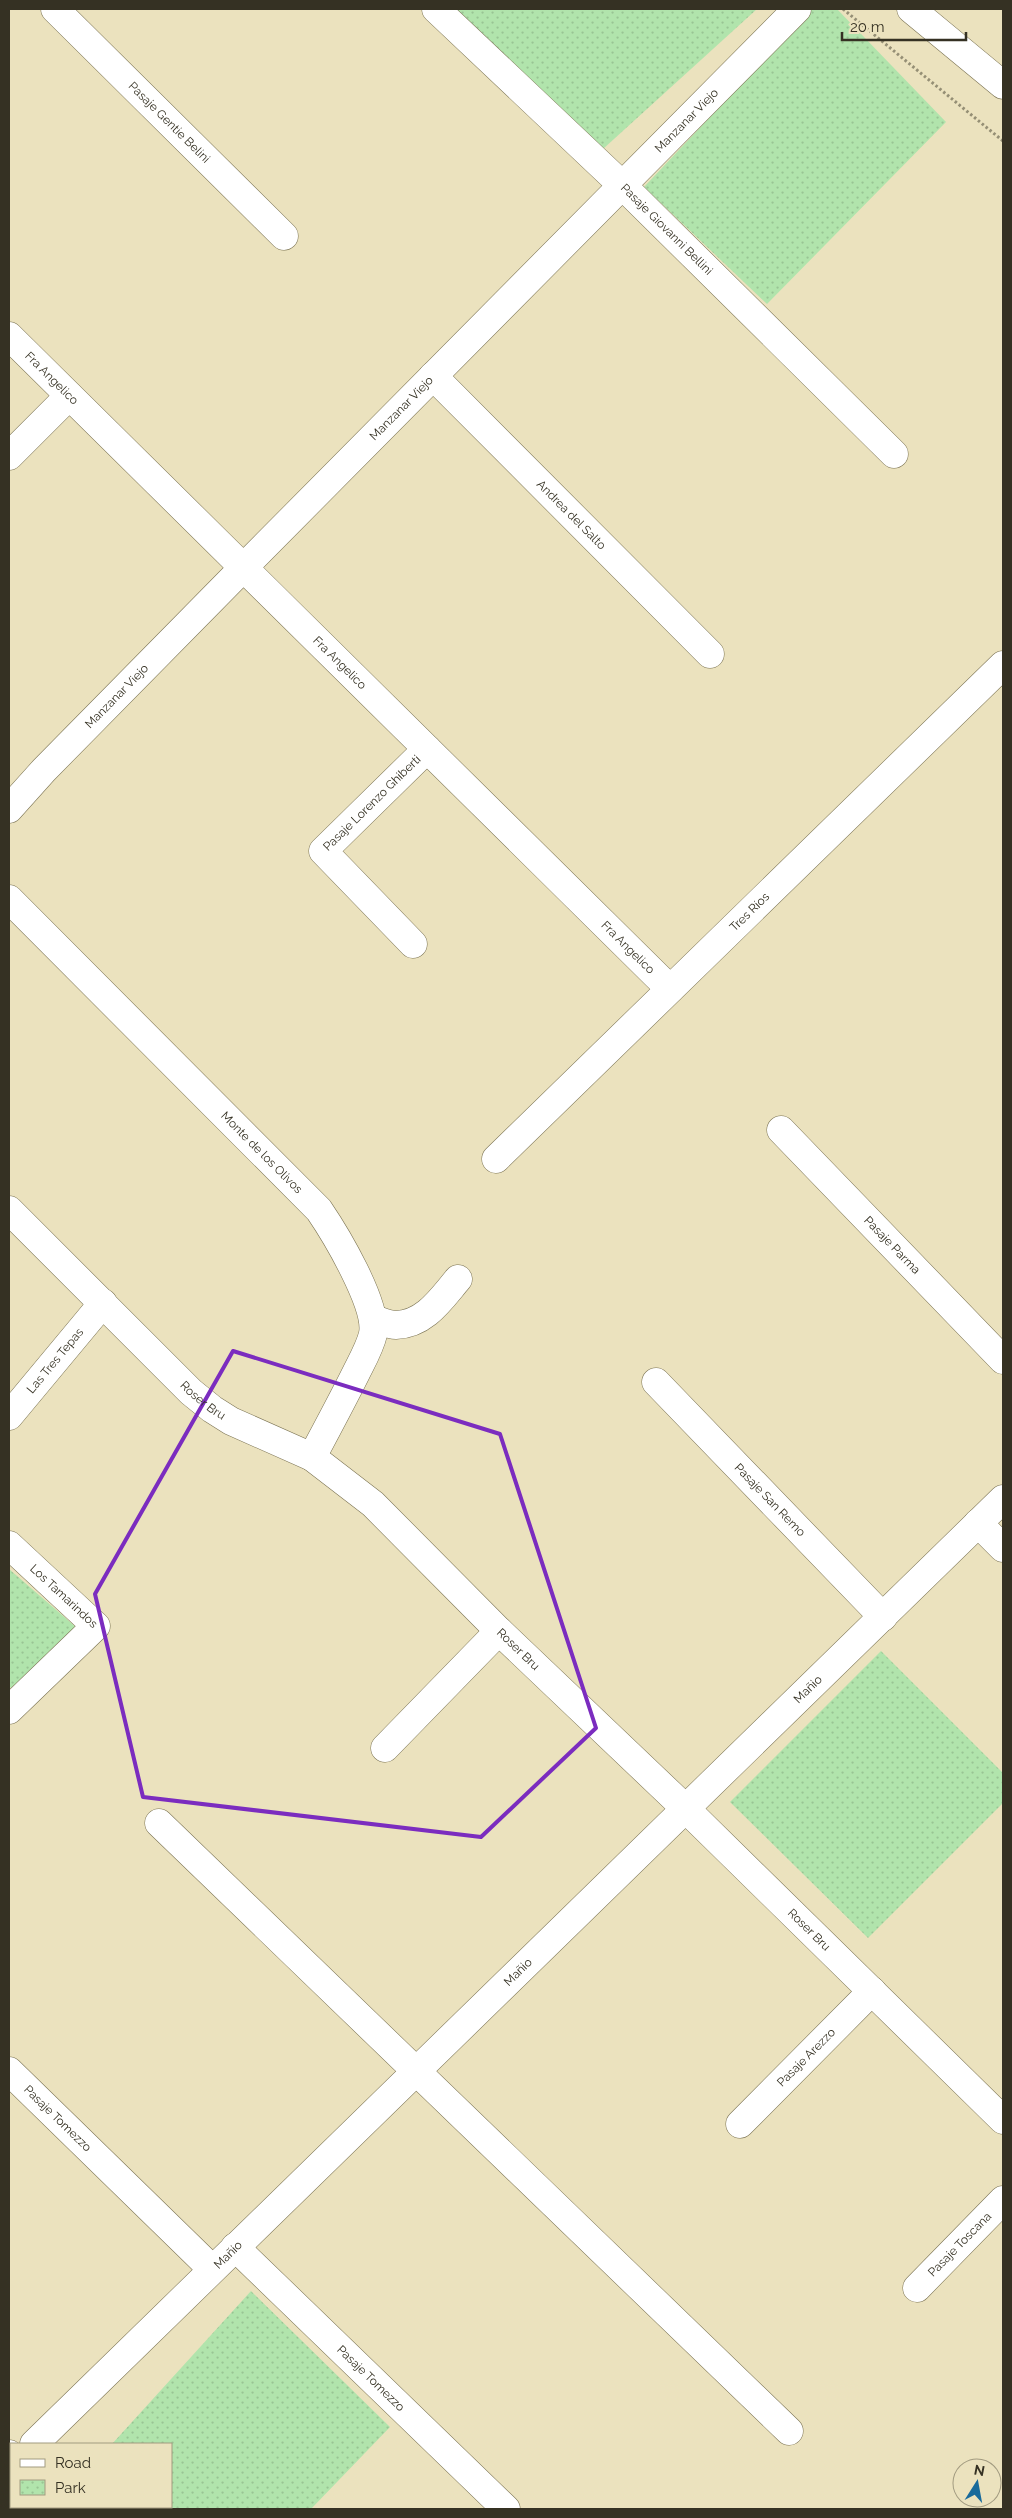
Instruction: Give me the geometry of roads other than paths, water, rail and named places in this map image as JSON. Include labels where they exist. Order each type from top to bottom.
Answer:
[{"type":"street","name":"Pasaje Gentie Belini","points":[[55,9],[284,236]]},
{"type":"street","name":"Pasaje Giovanni Bellini","points":[[436,9],[622,185],[894,454]]},
{"type":"street","name":"Manzanar Viejo","points":[[9,809],[44,770],[797,9]]},
{"type":"street","points":[[911,9],[1003,84]]},
{"type":"street","name":"Fra Angelico","points":[[9,336],[670,989]]},
{"type":"street","name":"Andrea del Salto","points":[[433,376],[710,654]]},
{"type":"street","points":[[9,456],[69,396]]},
{"type":"street","name":"Tres Ríos","points":[[496,1159],[1003,666]]},
{"type":"street","name":"Pasaje Lorenzo Ghiberti","points":[[413,944],[323,851],[427,749]]},
{"type":"street","name":"Monte de los Olivos","points":[[9,900],[318,1210],[340,1241],[373,1319],[373,1334],[366,1353],[312,1457]]},
{"type":"street","name":"Pasaje Parma","points":[[781,1130],[1003,1360]]},
{"type":"street","name":"Roser Bru","points":[[9,1210],[191,1392],[212,1409],[231,1421],[312,1457],[373,1504],[499,1631],[686,1809],[1003,2120]]},
{"type":"street","points":[[373,1319],[396,1325],[420,1319],[438,1303],[458,1279]]},
{"type":"street","name":"Las Tres Tepas","points":[[9,1416],[103,1303]]},
{"type":"street","name":"Pasaje San Remo","points":[[656,1382],[883,1617]]},
{"type":"street","name":"Mañio","points":[[35,2443],[1003,1499]]},
{"type":"street","points":[[978,1523],[1003,1548]]},
{"type":"street","name":"Los Tamarindos","points":[[9,1545],[96,1626],[9,1710]]},
{"type":"street","points":[[385,1748],[499,1631]]},
{"type":"street","points":[[159,1823],[789,2431]]},
{"type":"street","name":"Pasaje Arezzo","points":[[740,2124],[872,1991]]},
{"type":"street","name":"Pasaje Tomezzo","points":[[9,2071],[212,2269]]},
{"type":"street","name":"Pasaje Toscana","points":[[917,2288],[1003,2200]]},
{"type":"street","name":"Pasaje Tomezzo","points":[[235,2247],[506,2509]]}]
